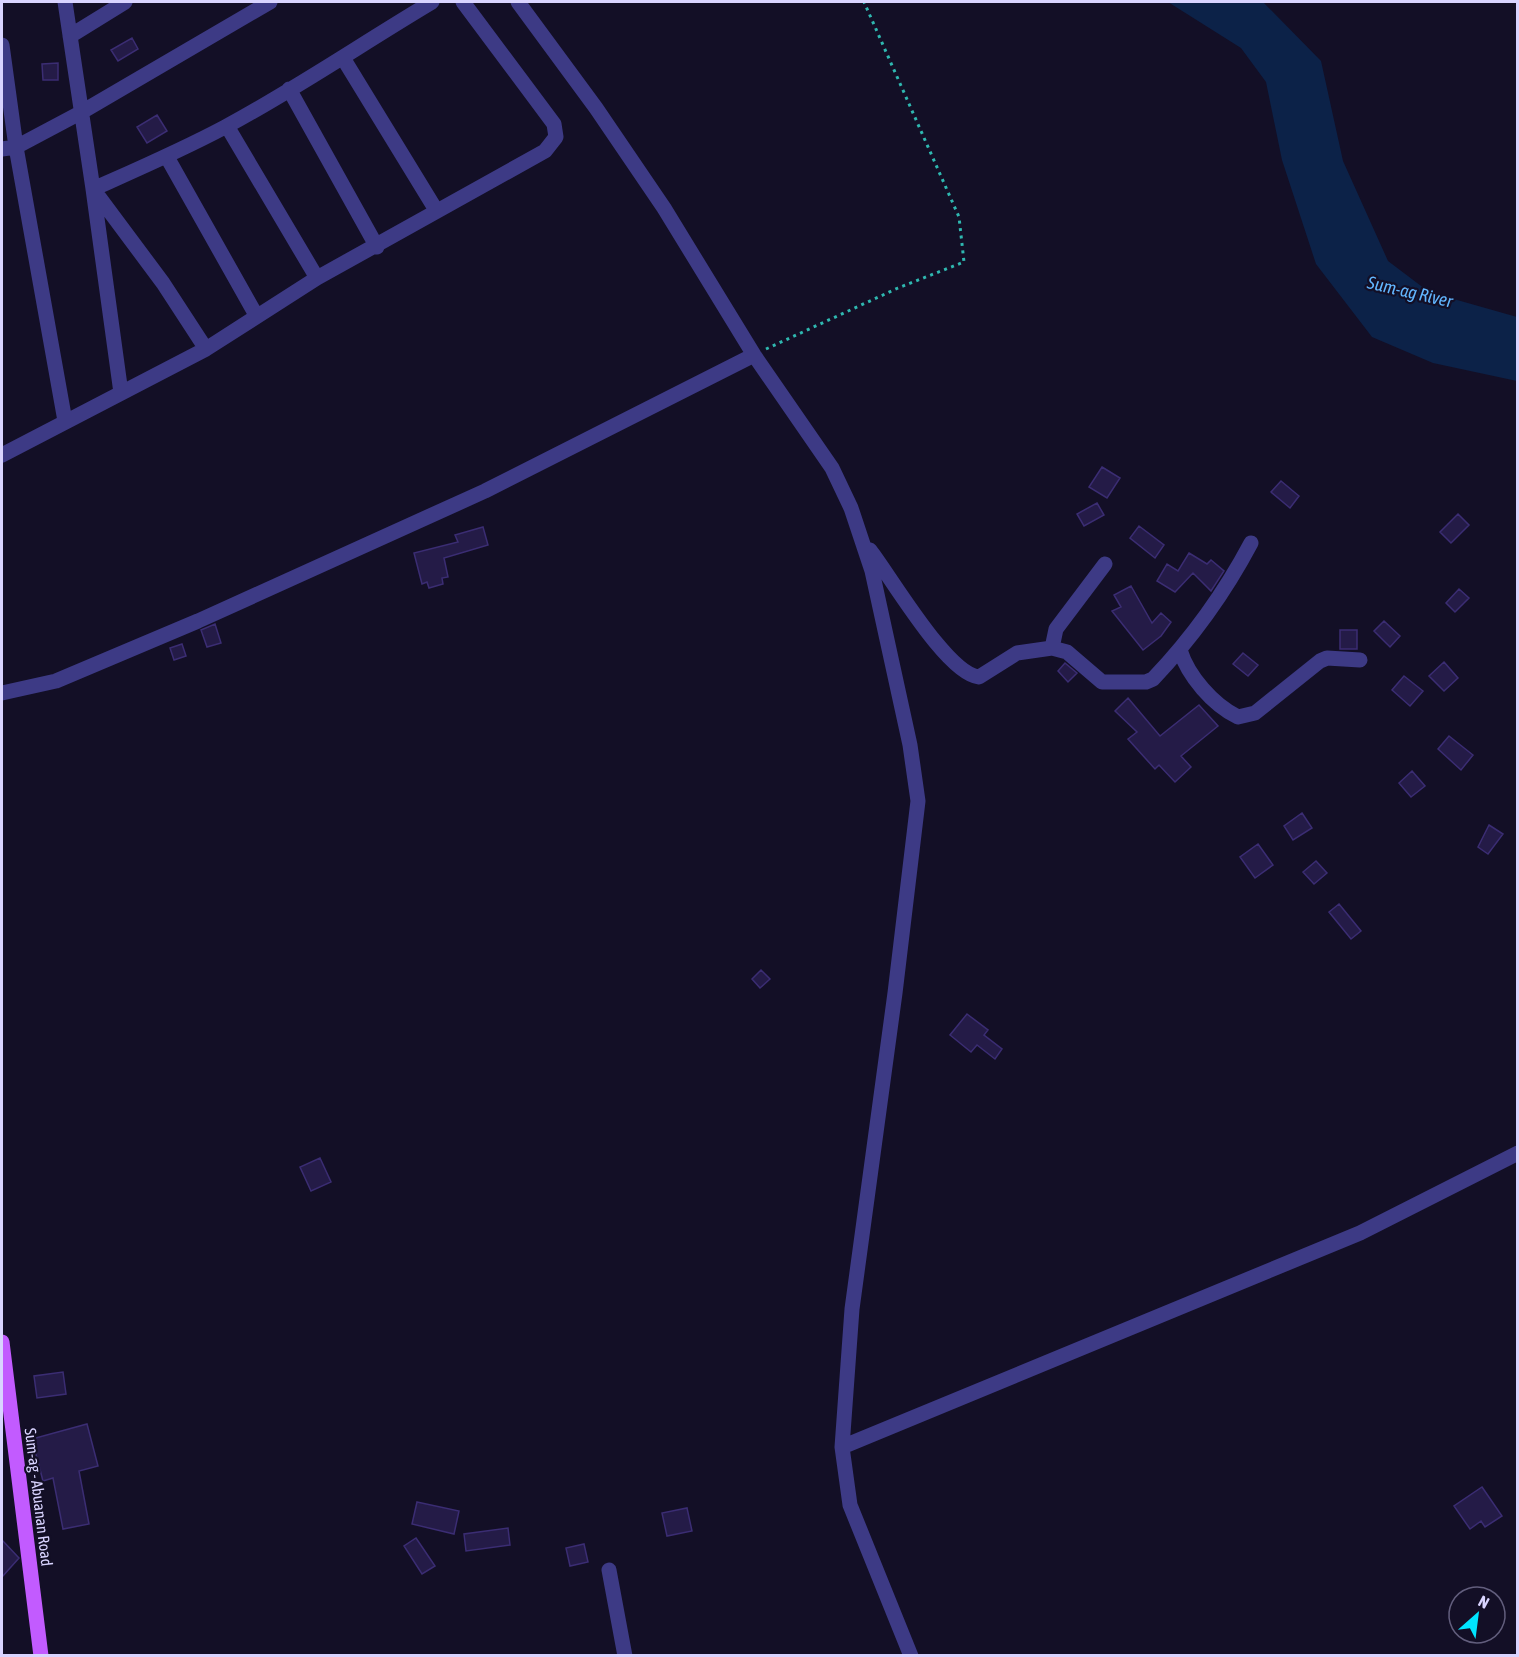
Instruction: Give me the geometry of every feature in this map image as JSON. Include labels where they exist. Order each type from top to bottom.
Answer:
[{"type":"main road","name":"Sum-ag - Abuanan Road","points":[[2,1342],[41,1656]]},
{"type":"street","points":[[65,2],[121,393]]},
{"type":"street","points":[[70,36],[125,2]]},
{"type":"street","points":[[9,148],[80,113],[270,2]]},
{"type":"street","points":[[93,189],[167,157],[227,126],[343,58],[432,2]]},
{"type":"street","points":[[2,455],[206,349],[317,278],[545,151],[556,137],[554,124],[463,2]]},
{"type":"street","points":[[518,2],[596,108],[657,199],[754,355],[832,468],[863,541],[872,571],[910,746],[918,801],[896,993],[852,1309],[842,1447],[850,1505],[911,1656]]},
{"type":"street","points":[[2,45],[9,148],[65,421]]},
{"type":"street","points":[[343,58],[436,210]]},
{"type":"street","points":[[290,89],[376,247]]},
{"type":"street","points":[[227,126],[317,278]]},
{"type":"street","points":[[167,157],[256,315]]},
{"type":"street","points":[[93,189],[157,274],[206,349]]},
{"type":"street","points":[[2,693],[57,681],[251,597],[485,491],[754,355]]},
{"type":"street","points":[[863,541],[918,619],[966,674],[979,677],[1017,653],[1052,648],[1067,652],[1097,680],[1110,683],[1146,682],[1153,679],[1180,650],[1222,595],[1251,543]]},
{"type":"street","points":[[1052,648],[1056,629],[1105,564]]},
{"type":"street","points":[[1180,650],[1184,661],[1207,692],[1222,708],[1238,717],[1255,713],[1320,661],[1327,658],[1360,660]]},
{"type":"street","points":[[842,1447],[1360,1233],[1518,1153]]},
{"type":"street","points":[[609,1570],[625,1656]]},
{"type":"path","points":[[754,355],[898,288],[964,262],[959,217],[864,2]]},
{"type":"water","name":"Sum-ag River","points":[[1168,2],[1263,2],[1321,61],[1343,161],[1388,261],[1429,292],[1517,317],[1517,381],[1433,363],[1372,337],[1316,264],[1282,160],[1266,82],[1241,48]]},
{"type":"building","points":[[132,38],[138,49],[118,61],[111,50]]},
{"type":"building","points":[[58,63],[58,80],[43,80],[42,64]]},
{"type":"building","points":[[157,115],[167,131],[147,143],[137,127]]},
{"type":"building","points":[[1102,467],[1120,478],[1107,498],[1089,487]]},
{"type":"building","points":[[1281,481],[1299,496],[1290,508],[1271,492]]},
{"type":"building","points":[[1097,503],[1104,515],[1084,526],[1077,514]]},
{"type":"building","points":[[1458,514],[1469,525],[1451,543],[1440,532]]},
{"type":"building","points":[[1139,526],[1164,545],[1155,558],[1130,538]]},
{"type":"building","points":[[483,527],[488,545],[444,558],[448,577],[442,578],[443,584],[429,588],[427,582],[422,584],[414,553],[458,542],[455,535]]},
{"type":"building","points":[[1189,553],[1207,564],[1211,560],[1224,571],[1211,591],[1193,573],[1175,592],[1157,581],[1167,564],[1178,571]]},
{"type":"building","points":[[1131,586],[1152,623],[1161,613],[1171,622],[1161,636],[1143,650],[1112,611],[1121,607],[1114,595]]},
{"type":"building","points":[[1459,589],[1469,598],[1455,612],[1446,603]]},
{"type":"building","points":[[1384,621],[1400,636],[1390,647],[1374,631]]},
{"type":"building","points":[[215,624],[221,643],[207,647],[201,630]]},
{"type":"building","points":[[1340,630],[1357,630],[1357,649],[1340,649]]},
{"type":"building","points":[[182,644],[186,656],[174,660],[170,648]]},
{"type":"building","points":[[1243,653],[1258,665],[1248,676],[1233,664]]},
{"type":"building","points":[[1444,662],[1458,678],[1444,691],[1429,676]]},
{"type":"building","points":[[1065,663],[1077,673],[1068,682],[1058,671]]},
{"type":"building","points":[[1404,676],[1423,691],[1410,706],[1392,690]]},
{"type":"building","points":[[1128,698],[1160,736],[1199,705],[1218,726],[1181,756],[1191,767],[1175,782],[1159,765],[1155,769],[1128,739],[1137,732],[1115,711]]},
{"type":"building","points":[[1449,736],[1473,755],[1461,770],[1438,749]]},
{"type":"building","points":[[1412,771],[1425,786],[1411,797],[1399,783]]},
{"type":"building","points":[[1302,813],[1312,828],[1293,840],[1284,826]]},
{"type":"building","points":[[1489,825],[1503,834],[1488,854],[1478,847]]},
{"type":"building","points":[[1258,844],[1273,865],[1255,878],[1240,857]]},
{"type":"building","points":[[1316,861],[1327,873],[1314,884],[1303,872]]},
{"type":"building","points":[[1339,904],[1361,931],[1351,939],[1329,912]]},
{"type":"building","points":[[761,970],[770,979],[760,988],[752,979]]},
{"type":"building","points":[[967,1014],[988,1030],[984,1035],[1002,1049],[995,1059],[977,1045],[971,1052],[950,1035]]},
{"type":"building","points":[[320,1158],[331,1182],[311,1191],[300,1167]]},
{"type":"building","points":[[63,1372],[66,1394],[37,1398],[34,1376]]},
{"type":"building","points":[[87,1424],[98,1466],[79,1471],[89,1524],[63,1529],[53,1478],[43,1481],[32,1439]]},
{"type":"building","points":[[1482,1487],[1502,1516],[1485,1527],[1481,1521],[1470,1529],[1454,1506]]},
{"type":"building","points":[[417,1502],[459,1511],[454,1534],[412,1524]]},
{"type":"building","points":[[687,1508],[692,1531],[667,1536],[662,1513]]},
{"type":"building","points":[[508,1528],[510,1545],[466,1551],[464,1534]]},
{"type":"building","points":[[416,1538],[435,1566],[422,1574],[404,1546]]},
{"type":"building","points":[[2,1540],[19,1558],[2,1577]]},
{"type":"building","points":[[584,1544],[588,1562],[570,1566],[566,1548]]}]
